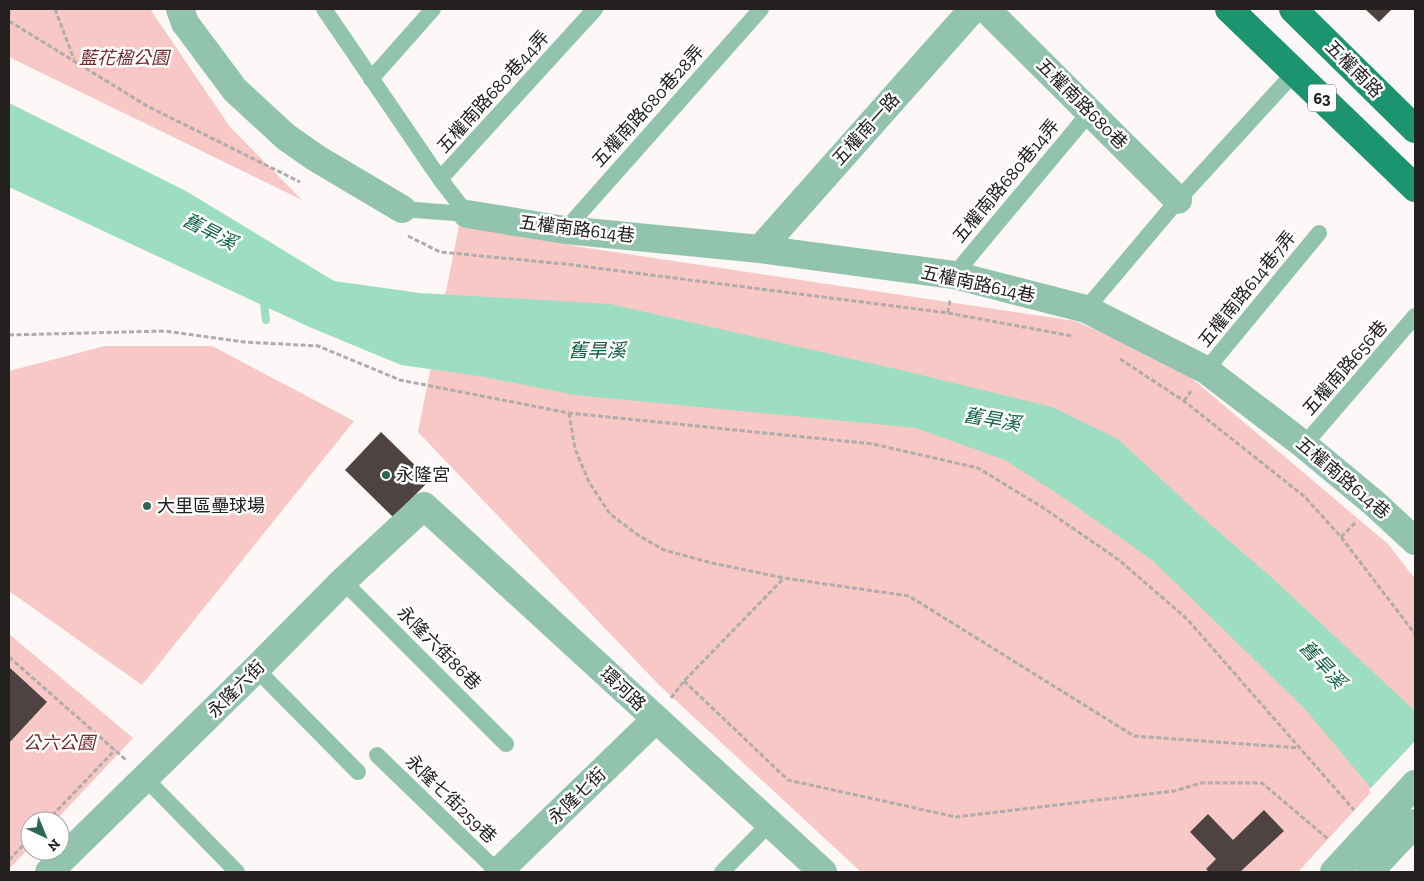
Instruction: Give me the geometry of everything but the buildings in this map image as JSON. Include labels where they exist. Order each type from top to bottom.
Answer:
[{"type":"main road","name":"63","points":[[1229,9],[1415,188]]},
{"type":"main road","name":"五權南路","points":[[1293,9],[1415,129]]},
{"type":"street","points":[[180,9],[185,23],[235,90],[286,137],[404,222]]},
{"type":"street","name":"五權南一路","points":[[760,249],[973,9]]},
{"type":"street","name":"五權南路680巷","points":[[986,9],[1178,200]]},
{"type":"street","name":"五權南路614巷","points":[[467,214],[565,230],[760,249],[954,275],[1086,309],[1206,370],[1304,445],[1374,504],[1415,542]]},
{"type":"street","name":"永隆六街","points":[[49,872],[256,669],[342,581],[424,506]]},
{"type":"street","name":"環河路","points":[[424,506],[823,872]]},
{"type":"street","name":"永隆七街","points":[[498,872],[656,719]]},
{"type":"street","points":[[1351,867],[1370,834],[1415,784]]},
{"type":"street","points":[[1370,834],[1415,823]]},
{"type":"lane","points":[[324,9],[440,179],[467,214]]},
{"type":"lane","points":[[371,79],[433,9]]},
{"type":"lane","name":"五權南路680巷44弄","points":[[440,179],[595,9]]},
{"type":"lane","name":"五權南路680巷28弄","points":[[565,230],[762,9]]},
{"type":"lane","points":[[1086,309],[1178,200],[1295,72]]},
{"type":"lane","name":"五權南路680巷14弄","points":[[954,275],[1090,112]]},
{"type":"lane","points":[[404,222],[467,214]]},
{"type":"lane","name":"五權南路614巷7弄","points":[[1206,370],[1319,233]]},
{"type":"lane","name":"五權南路656巷","points":[[1304,445],[1415,316]]},
{"type":"lane","name":"永隆六街86巷","points":[[342,581],[506,744]]},
{"type":"lane","points":[[256,669],[358,772]]},
{"type":"lane","name":"永隆七街259巷","points":[[377,755],[498,872]]},
{"type":"lane","points":[[145,778],[237,872]]},
{"type":"lane","points":[[722,872],[770,823]]},
{"type":"path","points":[[9,9],[9,16]]},
{"type":"path","points":[[55,9],[74,60]]},
{"type":"path","points":[[9,21],[147,106],[302,183]]},
{"type":"path","points":[[404,222],[440,252],[565,264],[948,313],[1080,337]]},
{"type":"path","points":[[9,335],[165,331],[244,342],[318,346],[400,380],[568,413],[873,444],[978,468],[1042,507],[1119,560],[1188,619],[1300,748],[1370,834]]},
{"type":"path","points":[[1113,354],[1184,401],[1305,497],[1341,537],[1415,634]]},
{"type":"path","points":[[568,413],[575,449],[589,482],[610,514],[638,536],[664,550],[712,563],[784,578],[909,596],[1134,736],[1300,748]]},
{"type":"path","points":[[784,578],[684,681],[788,780],[956,817],[1174,791],[1201,783],[1262,783],[1351,867]]},
{"type":"path","points":[[9,657],[115,750],[57,811]]},
{"type":"path","points":[[9,860],[20,848]]},
{"type":"green space","name":"藍花楹公園","points":[[9,9],[150,9],[230,127],[302,200],[9,57]]},
{"type":"green space","points":[[459,226],[587,248],[1075,321],[1176,365],[1388,544],[1415,579],[1415,744],[1298,872],[861,872],[658,684],[418,432]]},
{"type":"green space","name":"大里區壘球場","points":[[105,346],[212,346],[354,421],[142,685],[9,591],[9,371]]},
{"type":"green space","name":"公六公園","points":[[9,634],[133,738],[64,811],[20,811],[20,857],[9,869]]},
{"type":"water","name":"舊旱溪","points":[[9,103],[186,191],[334,281],[420,293],[610,304],[905,371],[1052,407],[1118,439],[1203,518],[1271,577],[1415,711],[1415,841],[1305,709],[1152,560],[1067,500],[1005,460],[916,428],[575,395],[479,376],[401,365],[307,326],[9,187]]},
{"type":"pier","points":[[1415,741],[1415,843],[1369,790]]},
{"type":"waterway","points":[[263,297],[266,320]]},
{"type":"place","name":"永隆宮","points":[[386,475]]},
{"type":"place","name":"大里區壘球場","points":[[147,506]]}]
